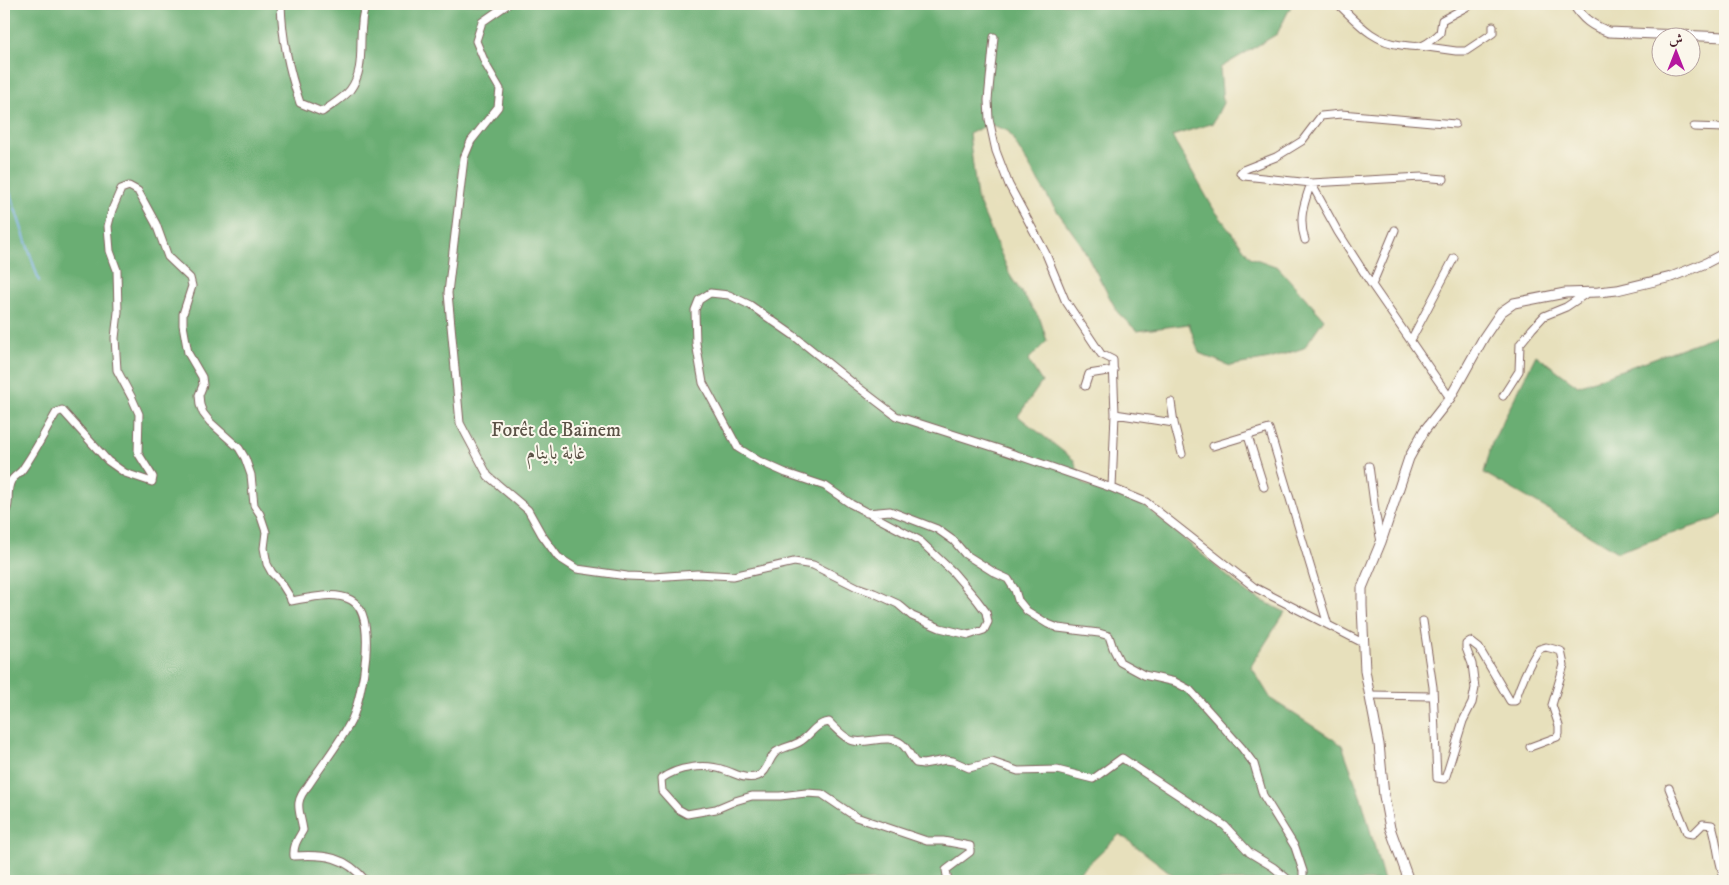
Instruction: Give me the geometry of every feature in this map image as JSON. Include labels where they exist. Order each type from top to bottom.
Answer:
[{"type":"street","points":[[281,4],[282,25],[290,73],[300,103],[322,112],[350,90],[360,73],[362,23],[366,4]]},
{"type":"street","points":[[508,4],[482,22],[476,41],[486,65],[500,89],[498,107],[471,141],[464,158],[448,293],[460,423],[488,476],[528,510],[542,535],[558,557],[577,569],[628,576],[652,577],[697,574],[733,576],[794,562],[814,565],[857,587],[898,604],[912,616],[940,628],[969,635],[984,630],[988,622],[986,612],[953,572],[919,540],[851,504],[825,486],[786,473],[759,461],[738,448],[703,382],[696,342],[695,310],[699,300],[710,293],[729,295],[750,305],[793,335],[896,416],[999,449],[1112,488],[1146,502],[1254,587],[1363,643]]},
{"type":"street","points":[[1338,4],[1373,36],[1391,44],[1466,51],[1493,33],[1493,26]]},
{"type":"street","points":[[1420,46],[1440,34],[1442,20],[1472,4]]},
{"type":"street","points":[[1574,4],[1584,20],[1609,32],[1725,37]]},
{"type":"street","points":[[994,37],[988,100],[989,119],[996,151],[1009,185],[1046,254],[1065,300],[1101,354],[1113,360],[1115,414],[1112,488]]},
{"type":"street","points":[[1444,179],[1422,177],[1311,183],[1244,176],[1240,172],[1276,157],[1302,141],[1321,116],[1341,114],[1454,124]]},
{"type":"street","points":[[1694,127],[1725,128]]},
{"type":"street","points":[[1305,240],[1301,227],[1303,207],[1311,183]]},
{"type":"street","points":[[1311,183],[1338,232],[1450,398]]},
{"type":"street","points":[[4,514],[11,480],[21,471],[56,413],[62,410],[108,461],[124,473],[152,482],[153,477],[138,453],[139,414],[116,370],[115,338],[118,312],[118,270],[110,251],[108,226],[112,210],[121,189],[129,186],[138,191],[156,224],[168,256],[190,278],[192,286],[183,325],[188,353],[202,377],[203,384],[199,395],[200,405],[210,422],[240,448],[245,458],[251,475],[254,505],[260,514],[266,532],[264,548],[267,564],[272,574],[280,581],[291,601],[327,596],[341,597],[352,600],[361,611],[366,628],[361,691],[351,720],[308,786],[300,795],[298,806],[303,830],[295,842],[294,856],[328,856],[342,860],[366,881]]},
{"type":"street","points":[[1372,284],[1395,230]]},
{"type":"street","points":[[1409,881],[1390,828],[1384,796],[1379,744],[1365,671],[1362,588],[1381,542],[1409,458],[1424,431],[1450,398],[1484,337],[1501,312],[1514,303],[1565,294],[1616,290],[1671,277],[1725,253]]},
{"type":"street","points":[[1411,340],[1454,258]]},
{"type":"street","points":[[1503,396],[1520,371],[1520,344],[1532,329],[1544,316],[1566,307],[1587,293]]},
{"type":"street","points":[[1084,386],[1089,374],[1114,370]]},
{"type":"street","points":[[1171,402],[1182,454]]},
{"type":"street","points":[[1115,414],[1174,423]]},
{"type":"street","points":[[1213,446],[1268,429],[1328,625]]},
{"type":"street","points":[[1248,436],[1264,487]]},
{"type":"street","points":[[1369,466],[1381,542]]},
{"type":"street","points":[[867,512],[890,511],[937,529],[954,541],[965,554],[995,574],[1008,579],[1015,590],[1018,600],[1034,616],[1058,628],[1100,632],[1110,636],[1113,648],[1120,662],[1144,675],[1176,682],[1190,690],[1254,764],[1263,796],[1296,846],[1303,871],[1303,881]]},
{"type":"street","points":[[1423,621],[1433,687],[1437,778],[1444,779],[1446,776],[1463,721],[1472,703],[1475,688],[1472,664],[1466,648],[1467,642],[1470,640],[1479,648],[1510,701],[1515,701],[1530,662],[1539,649],[1546,647],[1561,651],[1564,664],[1552,705],[1559,726],[1559,734],[1557,737],[1530,747]]},
{"type":"street","points":[[1370,694],[1432,696]]},
{"type":"street","points":[[948,881],[946,870],[970,852],[970,846],[944,841],[927,841],[856,817],[822,794],[752,796],[716,809],[688,814],[678,809],[662,791],[661,779],[670,773],[693,768],[722,769],[748,778],[758,776],[765,771],[776,752],[801,741],[820,723],[829,722],[850,740],[895,740],[902,744],[916,763],[923,764],[946,760],[969,768],[992,762],[1018,770],[1057,770],[1093,778],[1122,758],[1225,826],[1250,853],[1273,867],[1290,881]]},
{"type":"street","points":[[1669,788],[1687,833],[1693,834],[1704,824],[1712,825],[1717,856],[1725,878]]},
{"type":"green space","name":"Forêt de Baïnem غابة باينام","points":[[4,4],[1138,4],[1159,8],[1292,4],[1277,34],[1220,68],[1223,103],[1213,123],[1172,136],[1213,208],[1250,257],[1278,267],[1324,319],[1304,348],[1270,359],[1230,366],[1199,353],[1189,324],[1137,331],[1118,313],[1081,244],[1052,204],[1008,131],[989,124],[969,134],[977,198],[1011,277],[1040,319],[1047,341],[1028,360],[1042,382],[1018,416],[1074,460],[1083,484],[1143,504],[1247,593],[1285,612],[1251,666],[1271,699],[1342,745],[1363,804],[1384,881],[1178,881],[1172,874],[1120,834],[1070,881],[4,881]]},
{"type":"green space","points":[[1725,332],[1725,513],[1716,519],[1617,552],[1484,473],[1492,443],[1536,355],[1578,386]]},
{"type":"waterway","points":[[4,184],[9,190],[39,281]]}]
